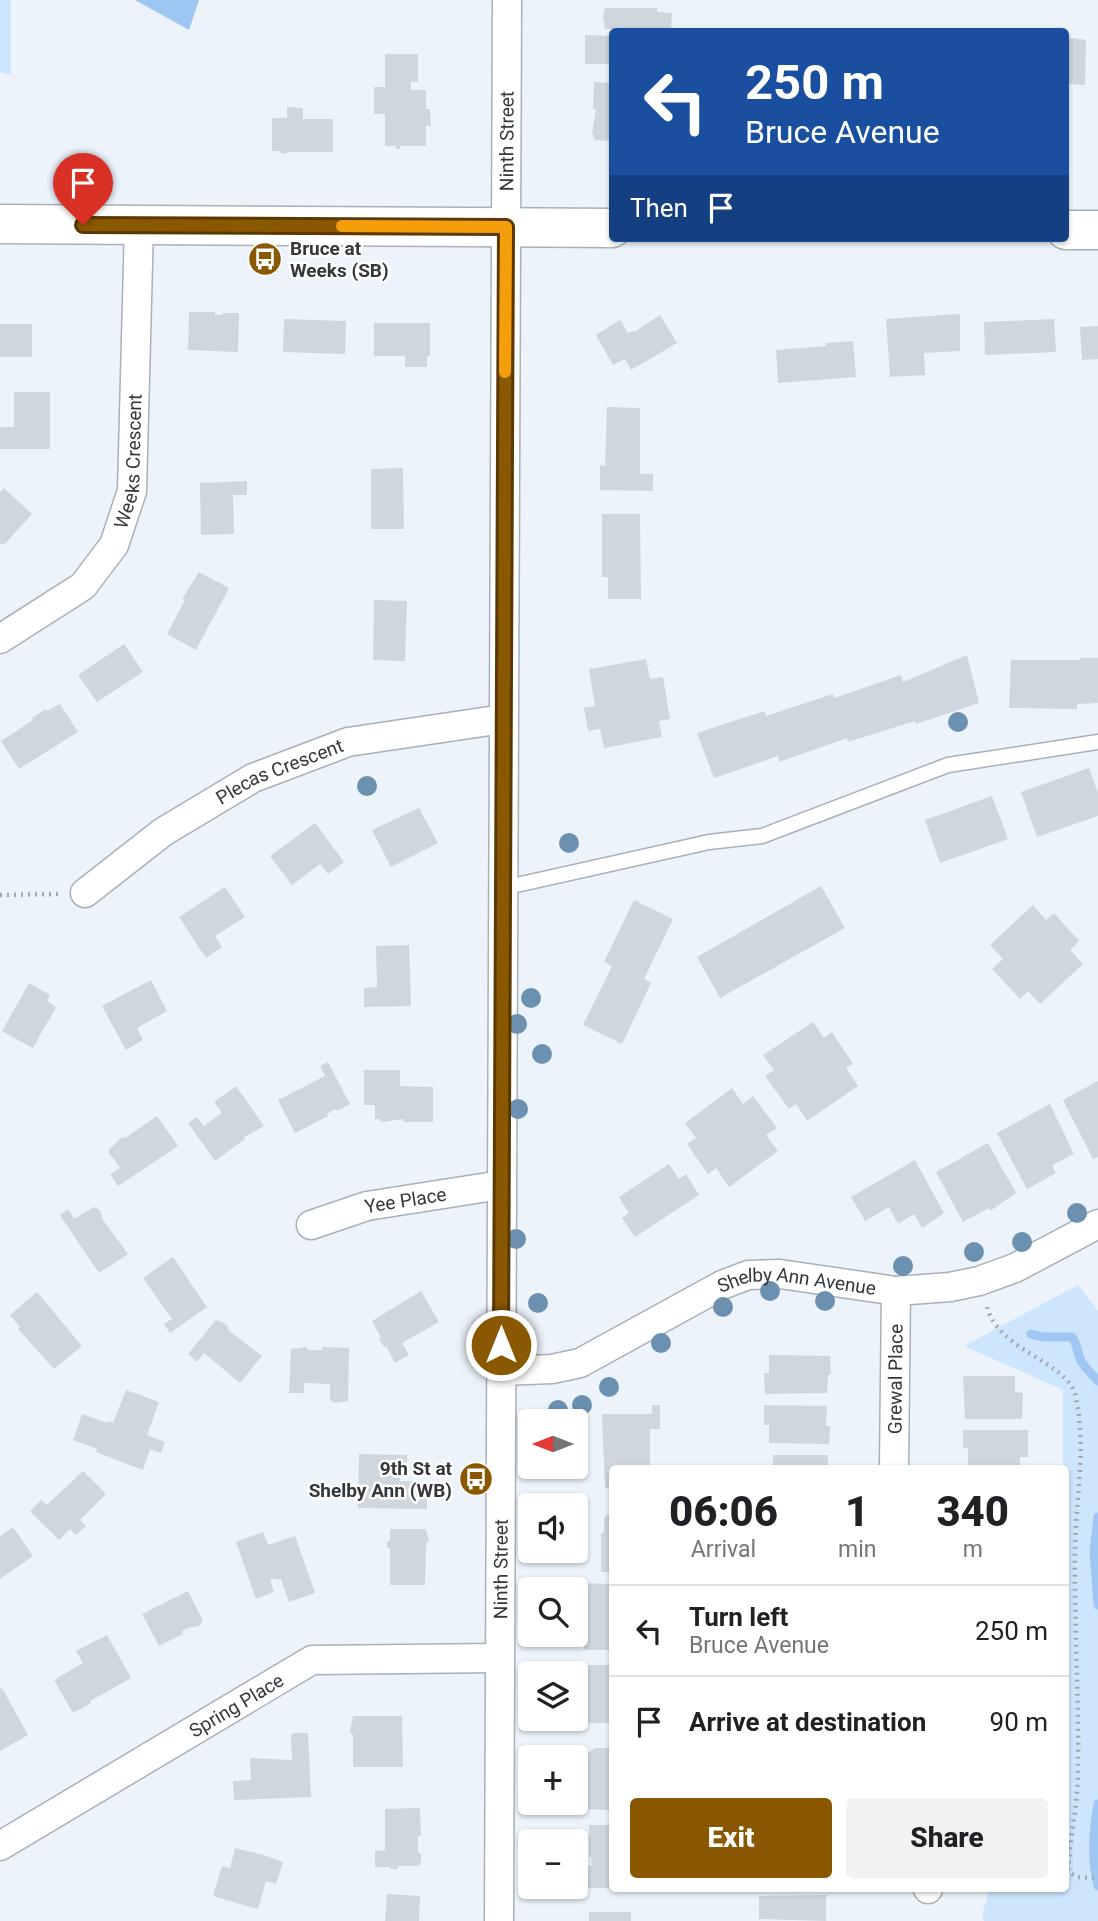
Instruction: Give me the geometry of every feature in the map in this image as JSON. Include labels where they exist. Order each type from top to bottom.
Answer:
[{"type":"street","name":"Ninth Street","points":[[499,1921],[507,0]]},
{"type":"street","points":[[0,224],[609,228]]},
{"type":"street","name":"Weeks Crescent","points":[[0,639],[83,586],[114,545],[118,534],[132,491],[139,225]]},
{"type":"street","points":[[1069,230],[1098,230]]},
{"type":"street","name":"Plecas Crescent","points":[[85,893],[163,832],[253,778],[348,742],[503,719]]},
{"type":"street","name":"Yee Place","points":[[311,1225],[367,1206],[501,1185]]},
{"type":"street","name":"Shelby Ann Avenue","points":[[501,1371],[552,1369],[580,1363],[722,1285],[748,1276],[780,1273],[896,1291],[950,1287],[979,1281],[1015,1268],[1098,1224]]},
{"type":"street","name":"Grewal Place","points":[[894,1465],[896,1291]]},
{"type":"street","name":"Spring Place","points":[[0,1846],[313,1660],[499,1658]]},
{"type":"lane","points":[[503,888],[709,842],[762,836],[948,765],[1098,742]]},
{"type":"path","points":[[0,895],[85,893]]},
{"type":"path","points":[[979,1281],[989,1317],[1021,1349],[1061,1375],[1074,1392],[1079,1439],[1075,1545],[1078,1771],[1069,1852]]},
{"type":"path","points":[[1069,1871],[1077,1877],[1098,1878]]},
{"type":"shaded area","points":[[0,0],[11,0],[11,75],[0,72]]},
{"type":"shaded area","points":[[135,0],[199,0],[189,30]]},
{"type":"shaded area","points":[[1078,1285],[1098,1311],[1098,1921],[984,1921],[982,1915],[989,1892],[1069,1892],[1069,1465],[1063,1465],[1063,1390],[964,1346]]},
{"type":"building","points":[[605,8],[657,8],[657,12],[672,13],[671,28],[605,29]]},
{"type":"building","points":[[585,35],[609,36],[609,64],[585,64]]},
{"type":"building","points":[[1069,39],[1086,40],[1085,85],[1069,84]]},
{"type":"building","points":[[385,54],[418,54],[418,82],[411,82],[411,90],[426,90],[426,109],[430,109],[431,126],[426,126],[426,146],[400,146],[400,149],[396,149],[396,146],[385,146],[385,114],[374,114],[374,87],[385,87]]},
{"type":"building","points":[[594,82],[609,83],[609,141],[595,140],[592,132],[596,110],[593,109]]},
{"type":"building","points":[[287,107],[303,108],[303,119],[333,119],[333,152],[282,154],[272,151],[272,118],[287,118]]},
{"type":"building","points":[[189,312],[215,312],[215,315],[239,313],[238,352],[188,350]]},
{"type":"building","points":[[960,314],[960,351],[924,353],[925,375],[890,377],[886,319]]},
{"type":"building","points":[[660,315],[677,343],[631,370],[625,359],[613,365],[596,335],[620,320],[628,333],[634,332]]},
{"type":"building","points":[[284,319],[346,321],[345,354],[283,352]]},
{"type":"building","points":[[1054,319],[1056,352],[985,355],[984,322]]},
{"type":"building","points":[[374,323],[430,323],[430,356],[427,356],[427,367],[405,367],[405,356],[374,356]]},
{"type":"building","points":[[0,324],[32,324],[32,357],[0,357]]},
{"type":"building","points":[[1098,326],[1098,359],[1082,360],[1080,327]]},
{"type":"building","points":[[853,341],[856,377],[778,383],[776,350]]},
{"type":"building","points":[[14,392],[50,392],[50,449],[0,449],[0,427],[14,427]]},
{"type":"building","points":[[607,407],[640,408],[640,474],[653,474],[653,491],[600,490],[600,465],[605,466]]},
{"type":"building","points":[[403,468],[404,529],[371,529],[371,469]]},
{"type":"building","points":[[247,481],[247,495],[233,495],[234,534],[201,535],[200,483]]},
{"type":"building","points":[[4,488],[32,514],[4,545],[0,545],[0,492]]},
{"type":"building","points":[[602,514],[640,514],[641,599],[608,599],[608,577],[602,577]]},
{"type":"building","points":[[199,572],[229,588],[196,650],[167,634],[185,600],[182,599]]},
{"type":"building","points":[[374,600],[407,601],[405,661],[373,660]]},
{"type":"building","points":[[124,644],[143,672],[97,702],[78,675]]},
{"type":"building","points":[[967,655],[979,703],[916,724],[915,721],[848,742],[847,738],[779,762],[778,756],[714,778],[697,733],[765,711],[766,716],[833,694],[834,698],[901,675],[903,682]]},
{"type":"building","points":[[1098,658],[1098,703],[1077,704],[1077,709],[1009,708],[1011,660]]},
{"type":"building","points":[[646,659],[650,679],[663,677],[670,719],[659,721],[662,737],[604,748],[600,729],[588,731],[584,708],[595,706],[589,669]]},
{"type":"building","points":[[60,704],[78,732],[19,769],[1,741],[46,709],[47,711]]},
{"type":"building","points":[[1089,768],[1098,793],[1098,816],[1037,837],[1021,792]]},
{"type":"building","points":[[992,796],[1008,839],[940,863],[925,820]]},
{"type":"building","points":[[419,808],[438,843],[391,867],[372,830]]},
{"type":"building","points":[[315,823],[344,862],[328,874],[320,864],[292,885],[270,856]]},
{"type":"building","points":[[821,886],[845,928],[720,998],[697,957]]},
{"type":"building","points":[[225,887],[245,917],[215,936],[222,947],[206,958],[179,917]]},
{"type":"building","points":[[634,900],[673,919],[644,979],[651,983],[622,1044],[583,1025],[612,966],[604,962]]},
{"type":"building","points":[[1033,905],[1046,920],[1054,913],[1079,941],[1070,950],[1083,964],[1040,1004],[1028,991],[1020,999],[992,969],[1003,959],[990,945]]},
{"type":"building","points":[[409,945],[411,1006],[364,1007],[364,988],[377,987],[376,946]]},
{"type":"building","points":[[151,980],[167,1011],[137,1028],[143,1040],[126,1050],[102,1006]]},
{"type":"building","points":[[29,983],[50,995],[47,1001],[56,1007],[33,1048],[2,1031]]},
{"type":"building","points":[[813,1022],[824,1038],[832,1032],[853,1064],[846,1068],[858,1086],[807,1121],[796,1104],[789,1109],[765,1076],[774,1070],[763,1055]]},
{"type":"building","points":[[328,1062],[350,1104],[337,1111],[336,1109],[295,1133],[278,1100],[325,1076],[320,1066]]},
{"type":"building","points":[[364,1070],[400,1070],[400,1086],[433,1087],[433,1122],[404,1122],[404,1119],[382,1122],[375,1119],[375,1105],[364,1105]]},
{"type":"building","points":[[1098,1081],[1098,1157],[1093,1159],[1063,1100]]},
{"type":"building","points":[[236,1086],[264,1126],[244,1137],[245,1139],[215,1161],[188,1123],[197,1117],[204,1126],[222,1113],[214,1102]]},
{"type":"building","points":[[732,1088],[743,1104],[753,1096],[777,1128],[766,1135],[778,1151],[729,1187],[716,1168],[708,1174],[687,1144],[696,1138],[685,1123]]},
{"type":"building","points":[[1050,1104],[1074,1154],[1052,1165],[1056,1173],[1027,1189],[997,1133]]},
{"type":"building","points":[[157,1116],[178,1146],[118,1186],[110,1174],[120,1168],[108,1151],[121,1138]]},
{"type":"building","points":[[988,1143],[1016,1193],[990,1211],[989,1208],[963,1222],[936,1172]]},
{"type":"building","points":[[915,1160],[944,1213],[922,1228],[914,1214],[898,1224],[889,1207],[865,1221],[851,1197]]},
{"type":"building","points":[[669,1164],[679,1179],[686,1174],[699,1195],[635,1237],[622,1218],[629,1213],[619,1197]]},
{"type":"building","points":[[94,1207],[100,1210],[103,1220],[128,1254],[99,1273],[60,1215],[68,1209],[74,1219]]},
{"type":"building","points":[[173,1257],[207,1307],[170,1333],[164,1324],[172,1319],[143,1278]]},
{"type":"building","points":[[421,1291],[439,1322],[402,1343],[409,1355],[395,1363],[379,1339],[381,1338],[372,1321]]},
{"type":"building","points":[[37,1292],[82,1346],[54,1369],[18,1329],[20,1327],[10,1315]]},
{"type":"building","points":[[216,1320],[228,1326],[228,1330],[262,1356],[240,1383],[204,1353],[197,1362],[188,1354]]},
{"type":"building","points":[[306,1347],[308,1350],[322,1350],[322,1347],[349,1348],[348,1401],[335,1403],[330,1400],[330,1384],[304,1383],[304,1393],[289,1393],[291,1349]]},
{"type":"building","points":[[769,1355],[830,1356],[831,1374],[828,1375],[827,1393],[765,1394],[764,1373],[769,1373]]},
{"type":"building","points":[[963,1376],[1015,1376],[1015,1392],[1023,1393],[1022,1419],[965,1419]]},
{"type":"building","points":[[126,1390],[159,1402],[147,1435],[165,1442],[161,1453],[150,1449],[143,1470],[73,1440],[82,1414],[113,1423]]},
{"type":"building","points":[[652,1405],[660,1405],[660,1429],[650,1429],[650,1465],[609,1465],[609,1488],[605,1488],[602,1414],[652,1414]]},
{"type":"building","points":[[764,1405],[827,1406],[829,1444],[769,1443],[769,1425],[764,1425]]},
{"type":"building","points":[[963,1430],[1028,1430],[1028,1457],[1020,1457],[1020,1465],[968,1465],[968,1448],[963,1448]]},
{"type":"building","points":[[359,1454],[407,1455],[407,1475],[400,1475],[400,1481],[427,1482],[427,1509],[358,1508]]},
{"type":"building","points":[[773,1455],[828,1455],[828,1465],[773,1465]]},
{"type":"building","points":[[83,1471],[106,1494],[80,1520],[86,1526],[76,1535],[70,1529],[59,1540],[30,1511],[41,1500],[47,1505]]},
{"type":"building","points":[[609,1514],[609,1572],[601,1572],[601,1533],[604,1533],[604,1518]]},
{"type":"building","points":[[13,1527],[33,1556],[0,1579],[0,1536]]},
{"type":"building","points":[[390,1529],[426,1529],[429,1541],[426,1543],[425,1585],[390,1585],[390,1548],[387,1548],[387,1541],[390,1541]]},
{"type":"building","points":[[263,1532],[268,1545],[295,1536],[315,1593],[289,1602],[281,1579],[275,1578],[270,1580],[274,1592],[256,1599],[236,1542]]},
{"type":"building","points":[[588,1583],[609,1584],[609,1650],[584,1650],[584,1647],[588,1647]]},
{"type":"building","points":[[188,1591],[203,1621],[199,1626],[182,1631],[183,1634],[159,1646],[142,1614]]},
{"type":"building","points":[[107,1635],[131,1678],[73,1713],[54,1680],[83,1663],[76,1651]]},
{"type":"building","points":[[588,1665],[609,1665],[609,1723],[588,1723]]},
{"type":"building","points":[[2,1688],[28,1735],[0,1751],[0,1689]]},
{"type":"building","points":[[353,1716],[402,1716],[403,1767],[353,1767],[353,1735],[350,1732]]},
{"type":"building","points":[[308,1733],[311,1797],[234,1800],[233,1781],[251,1780],[250,1758],[292,1760],[291,1735]]},
{"type":"building","points":[[595,1748],[609,1748],[609,1810],[588,1809],[588,1753]]},
{"type":"building","points":[[420,1808],[419,1866],[398,1866],[398,1869],[375,1867],[375,1851],[385,1850],[385,1809]]},
{"type":"building","points":[[589,1825],[609,1825],[609,1888],[588,1888],[588,1866],[592,1866]]},
{"type":"building","points":[[235,1848],[283,1862],[276,1884],[266,1881],[258,1909],[213,1896],[222,1866],[230,1868]]},
{"type":"building","points":[[387,1894],[420,1896],[419,1921],[385,1921]]},
{"type":"building","points":[[826,1895],[826,1921],[759,1919],[759,1896]]},
{"type":"building","points":[[589,1912],[631,1912],[631,1921],[589,1921]]},
{"type":"waterway","points":[[1031,1334],[1043,1337],[1072,1337],[1081,1361],[1098,1381]]},
{"type":"waterway","points":[[1098,1517],[1094,1552],[1098,1605]]},
{"type":"waterway","points":[[1098,1804],[1094,1845],[1098,1886]]},
{"type":"slow traffic","points":[[342,226],[506,227],[505,372]]},
{"type":"place","name":"Bruce at Weeks (SB)","points":[[265,259]]},
{"type":"place","name":"9th St at Shelby Ann (WB)","points":[[476,1479]]},
{"type":"route","points":[[83,225],[506,227],[501,1345]]}]
